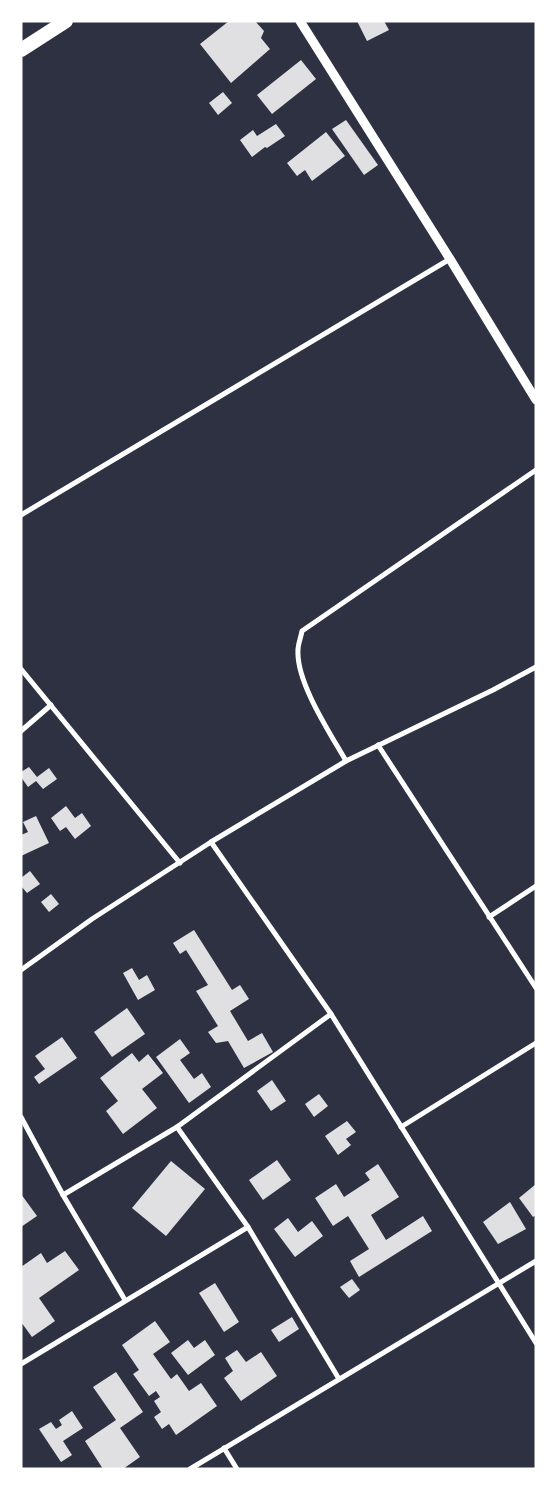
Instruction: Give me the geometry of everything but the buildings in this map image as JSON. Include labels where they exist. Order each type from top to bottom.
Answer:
[{"type":"highway","points":[[21,50],[66,21]]},
{"type":"street","points":[[300,21],[450,259],[536,400]]},
{"type":"street","points":[[21,515],[450,259]]},
{"type":"street","points":[[346,761],[312,700],[300,667],[298,649],[302,631],[318,618],[536,470]]},
{"type":"street","points":[[21,970],[92,919],[211,842],[346,761],[493,690],[536,667]]},
{"type":"street","points":[[21,669],[180,863]]},
{"type":"street","points":[[21,731],[51,705]]},
{"type":"street","points":[[378,746],[536,988]]},
{"type":"street","points":[[211,842],[331,1014],[536,1343]]},
{"type":"street","points":[[489,917],[536,886]]},
{"type":"street","points":[[63,1195],[177,1127],[331,1014]]},
{"type":"street","points":[[401,1127],[536,1043]]},
{"type":"street","points":[[21,1116],[63,1195],[125,1300]]},
{"type":"street","points":[[177,1127],[248,1227],[339,1379]]},
{"type":"street","points":[[21,1364],[248,1227]]},
{"type":"street","points":[[190,1469],[536,1261]]},
{"type":"street","points":[[224,1448],[237,1469]]}]
